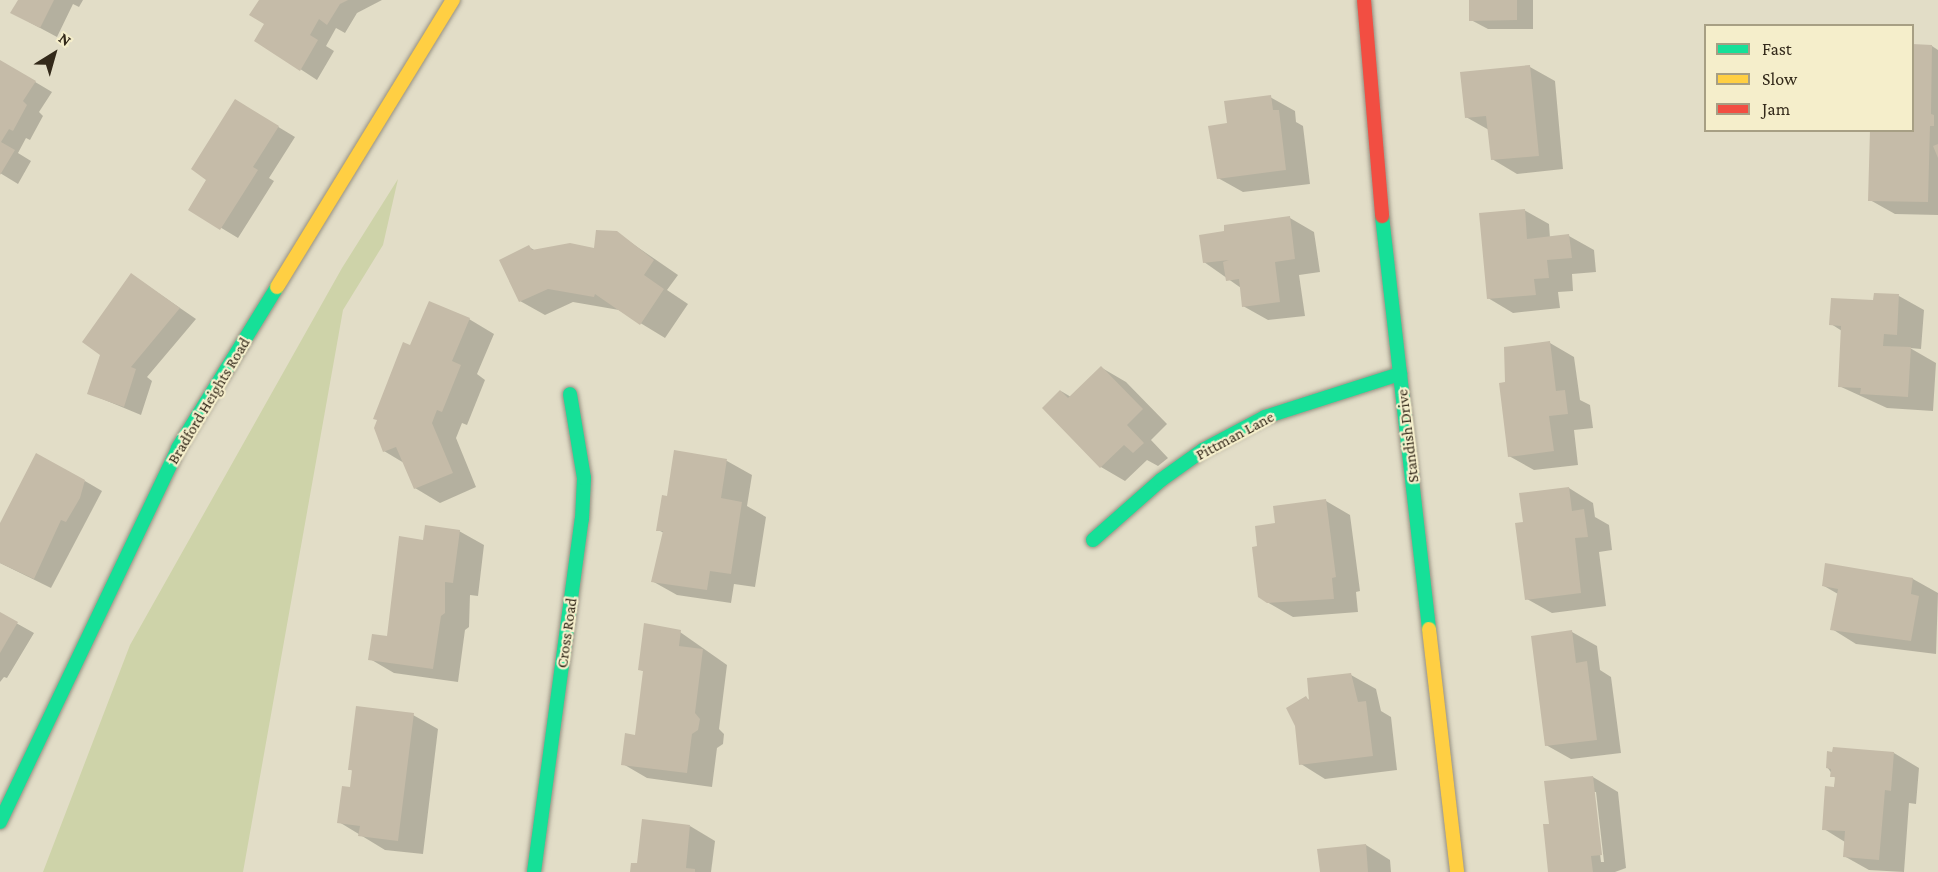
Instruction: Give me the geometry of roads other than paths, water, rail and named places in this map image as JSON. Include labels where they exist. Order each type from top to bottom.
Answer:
[{"type":"street","name":"Bradford Heights Road","points":[[0,822],[178,448],[453,0]]},
{"type":"street","name":"Standish Drive","points":[[1364,0],[1400,374],[1457,872]]},
{"type":"street","name":"Pittman Lane","points":[[1093,540],[1161,480],[1203,450],[1265,417],[1400,374]]},
{"type":"street","name":"Cross Road","points":[[534,872],[582,519],[584,478],[570,394]]}]
